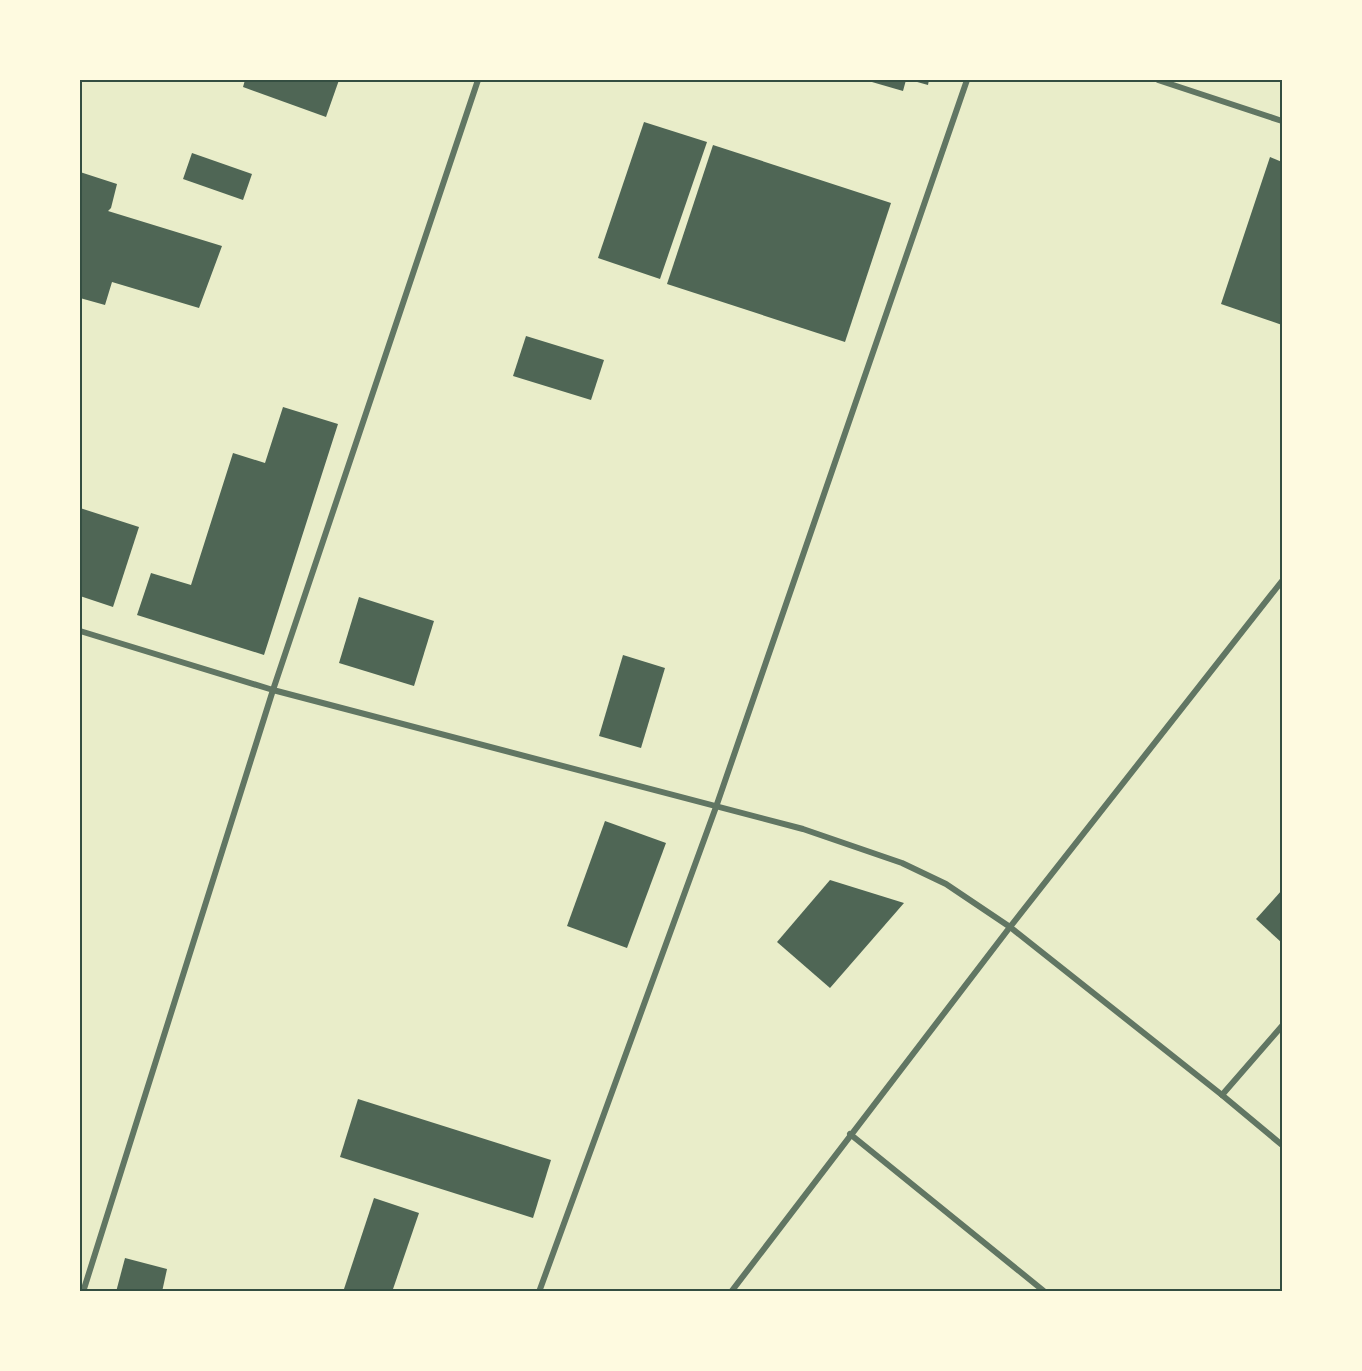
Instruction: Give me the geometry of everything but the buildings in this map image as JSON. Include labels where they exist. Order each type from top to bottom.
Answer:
[{"type":"street","points":[[83,1292],[273,690],[478,80]]},
{"type":"street","points":[[539,1292],[716,807],[967,80]]},
{"type":"street","points":[[1158,80],[1282,121]]},
{"type":"street","points":[[731,1292],[1010,927],[1282,581]]},
{"type":"street","points":[[80,631],[273,690],[803,829],[902,863],[946,884],[1010,927],[1282,1145]]},
{"type":"street","points":[[1222,1095],[1282,1026]]},
{"type":"street","points":[[850,1134],[1045,1292]]}]
